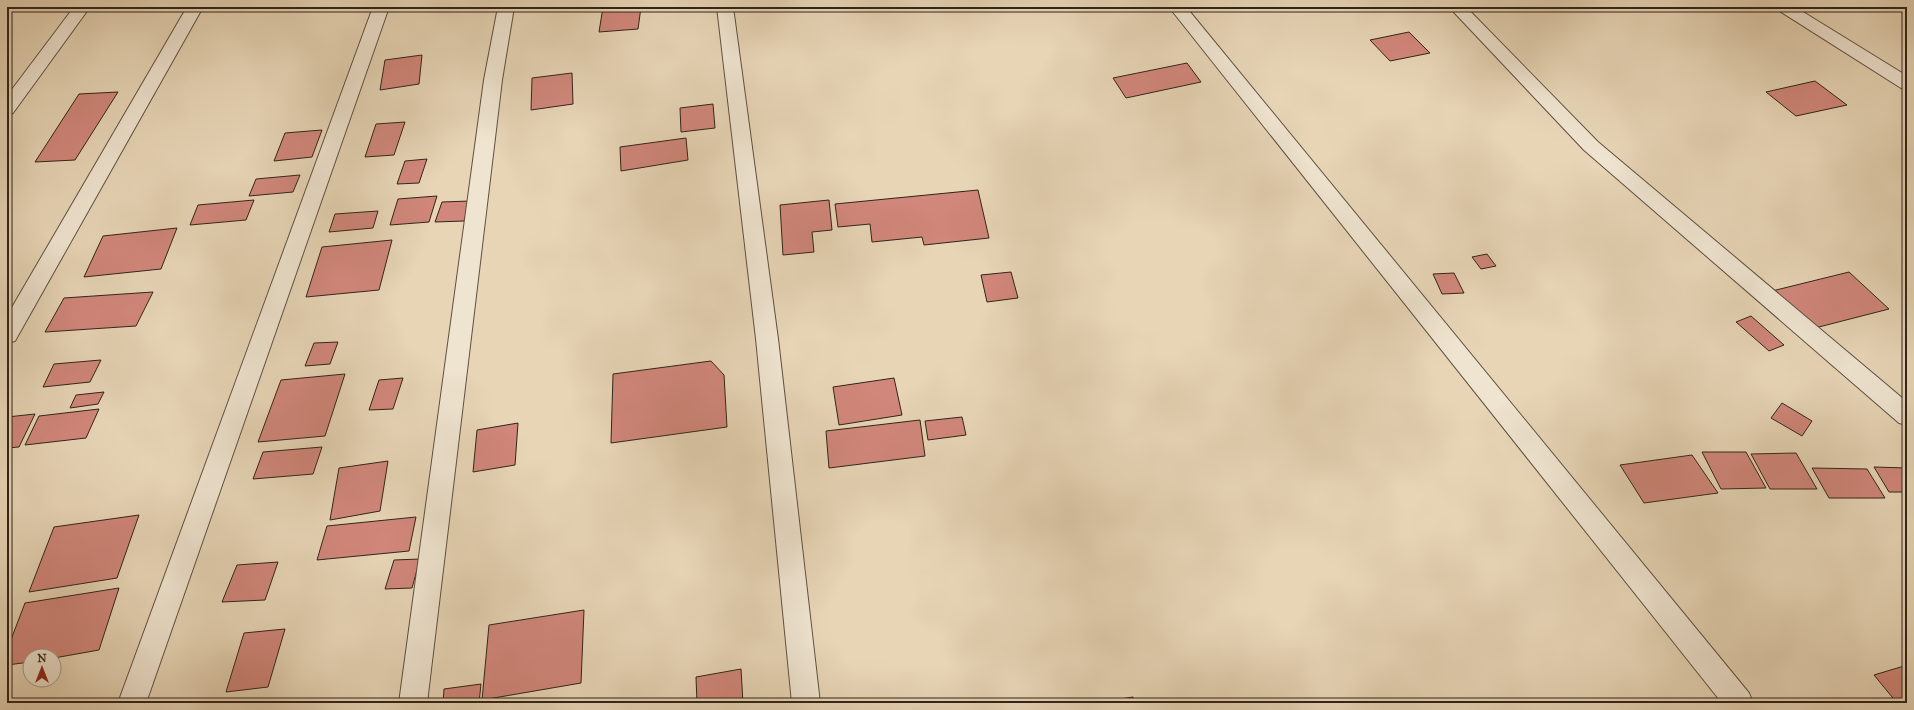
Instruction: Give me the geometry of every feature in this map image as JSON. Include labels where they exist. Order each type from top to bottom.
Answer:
[{"type":"street","points":[[7,109],[82,7]]},
{"type":"street","points":[[7,335],[195,7]]},
{"type":"street","points":[[132,703],[381,7]]},
{"type":"street","points":[[413,703],[493,80],[506,7]]},
{"type":"street","points":[[725,7],[767,339],[806,703]]},
{"type":"street","points":[[1177,7],[1739,703]]},
{"type":"street","points":[[1457,7],[1591,146],[1907,416]]},
{"type":"street","points":[[1784,7],[1907,84]]},
{"type":"building","points":[[603,7],[641,7],[638,29],[599,32]]},
{"type":"building","points":[[1409,32],[1430,53],[1390,61],[1370,40]]},
{"type":"building","points":[[422,55],[419,84],[380,90],[385,60]]},
{"type":"building","points":[[1187,63],[1201,82],[1126,98],[1113,78]]},
{"type":"building","points":[[572,73],[573,104],[531,110],[532,78]]},
{"type":"building","points":[[1815,81],[1847,105],[1796,116],[1766,92]]},
{"type":"building","points":[[118,92],[75,160],[35,162],[79,94]]},
{"type":"building","points":[[713,104],[715,128],[681,132],[680,108]]},
{"type":"building","points":[[405,122],[394,155],[365,157],[376,124]]},
{"type":"building","points":[[322,130],[312,157],[274,161],[285,133]]},
{"type":"building","points":[[686,138],[688,160],[621,171],[620,147]]},
{"type":"building","points":[[427,159],[419,183],[397,184],[405,161]]},
{"type":"building","points":[[300,175],[293,192],[249,196],[256,179]]},
{"type":"building","points":[[978,190],[989,238],[924,245],[922,237],[872,242],[870,224],[838,227],[835,204]]},
{"type":"building","points":[[437,196],[429,222],[390,225],[398,199]]},
{"type":"building","points":[[254,200],[246,220],[190,225],[198,205]]},
{"type":"building","points":[[829,200],[832,230],[812,232],[814,252],[783,255],[780,205]]},
{"type":"building","points":[[470,201],[464,221],[435,222],[442,202]]},
{"type":"building","points":[[378,211],[373,228],[329,232],[335,214]]},
{"type":"building","points":[[177,228],[161,269],[84,277],[103,236]]},
{"type":"building","points":[[392,240],[379,290],[306,297],[322,247]]},
{"type":"building","points":[[1487,254],[1496,266],[1481,269],[1472,257]]},
{"type":"building","points":[[1011,272],[1018,298],[987,302],[981,275]]},
{"type":"building","points":[[1849,272],[1889,309],[1811,329],[1772,291]]},
{"type":"building","points":[[1454,273],[1464,293],[1442,294],[1433,274]]},
{"type":"building","points":[[153,292],[136,326],[45,332],[64,298]]},
{"type":"building","points":[[1751,316],[1784,345],[1769,351],[1736,322]]},
{"type":"building","points":[[338,342],[330,364],[305,366],[314,343]]},
{"type":"building","points":[[101,360],[90,382],[43,387],[54,364]]},
{"type":"building","points":[[711,361],[724,375],[727,427],[611,443],[613,374]]},
{"type":"building","points":[[345,374],[325,436],[258,442],[281,380]]},
{"type":"building","points":[[403,378],[393,409],[369,410],[379,380]]},
{"type":"building","points":[[894,378],[902,415],[839,425],[833,387]]},
{"type":"building","points":[[104,392],[98,404],[70,408],[76,395]]},
{"type":"building","points":[[1782,403],[1812,421],[1802,436],[1771,418]]},
{"type":"building","points":[[99,409],[86,438],[25,445],[39,416]]},
{"type":"building","points":[[35,414],[19,447],[7,448],[7,417]]},
{"type":"building","points":[[962,417],[966,435],[928,440],[925,421]]},
{"type":"building","points":[[920,420],[925,456],[829,468],[826,431]]},
{"type":"building","points":[[518,423],[515,465],[473,472],[477,430]]},
{"type":"building","points":[[322,447],[313,474],[253,479],[263,452]]},
{"type":"building","points":[[1702,452],[1746,452],[1766,488],[1721,489]]},
{"type":"building","points":[[1796,453],[1817,489],[1770,489],[1751,454]]},
{"type":"building","points":[[1692,455],[1718,493],[1644,503],[1620,465]]},
{"type":"building","points":[[388,461],[380,511],[330,520],[339,468]]},
{"type":"building","points":[[1874,467],[1907,468],[1907,492],[1889,492]]},
{"type":"building","points":[[1812,468],[1867,469],[1885,498],[1829,498]]},
{"type":"building","points":[[139,515],[117,578],[29,592],[54,527]]},
{"type":"building","points":[[416,517],[409,551],[317,560],[327,526]]},
{"type":"building","points":[[420,559],[412,588],[385,589],[394,560]]},
{"type":"building","points":[[278,562],[265,600],[222,602],[237,565]]},
{"type":"building","points":[[119,588],[99,650],[62,657],[62,648],[22,648],[22,663],[7,665],[7,650],[25,603]]},
{"type":"building","points":[[584,610],[581,683],[482,700],[489,625]]},
{"type":"building","points":[[285,629],[268,687],[226,692],[244,633]]},
{"type":"building","points":[[1904,666],[1907,669],[1907,703],[1897,703],[1874,675]]},
{"type":"building","points":[[741,669],[743,703],[697,703],[696,677]]},
{"type":"building","points":[[481,684],[479,703],[443,703],[444,689]]},
{"type":"building","points":[[1133,697],[1135,703],[1093,703]]}]
